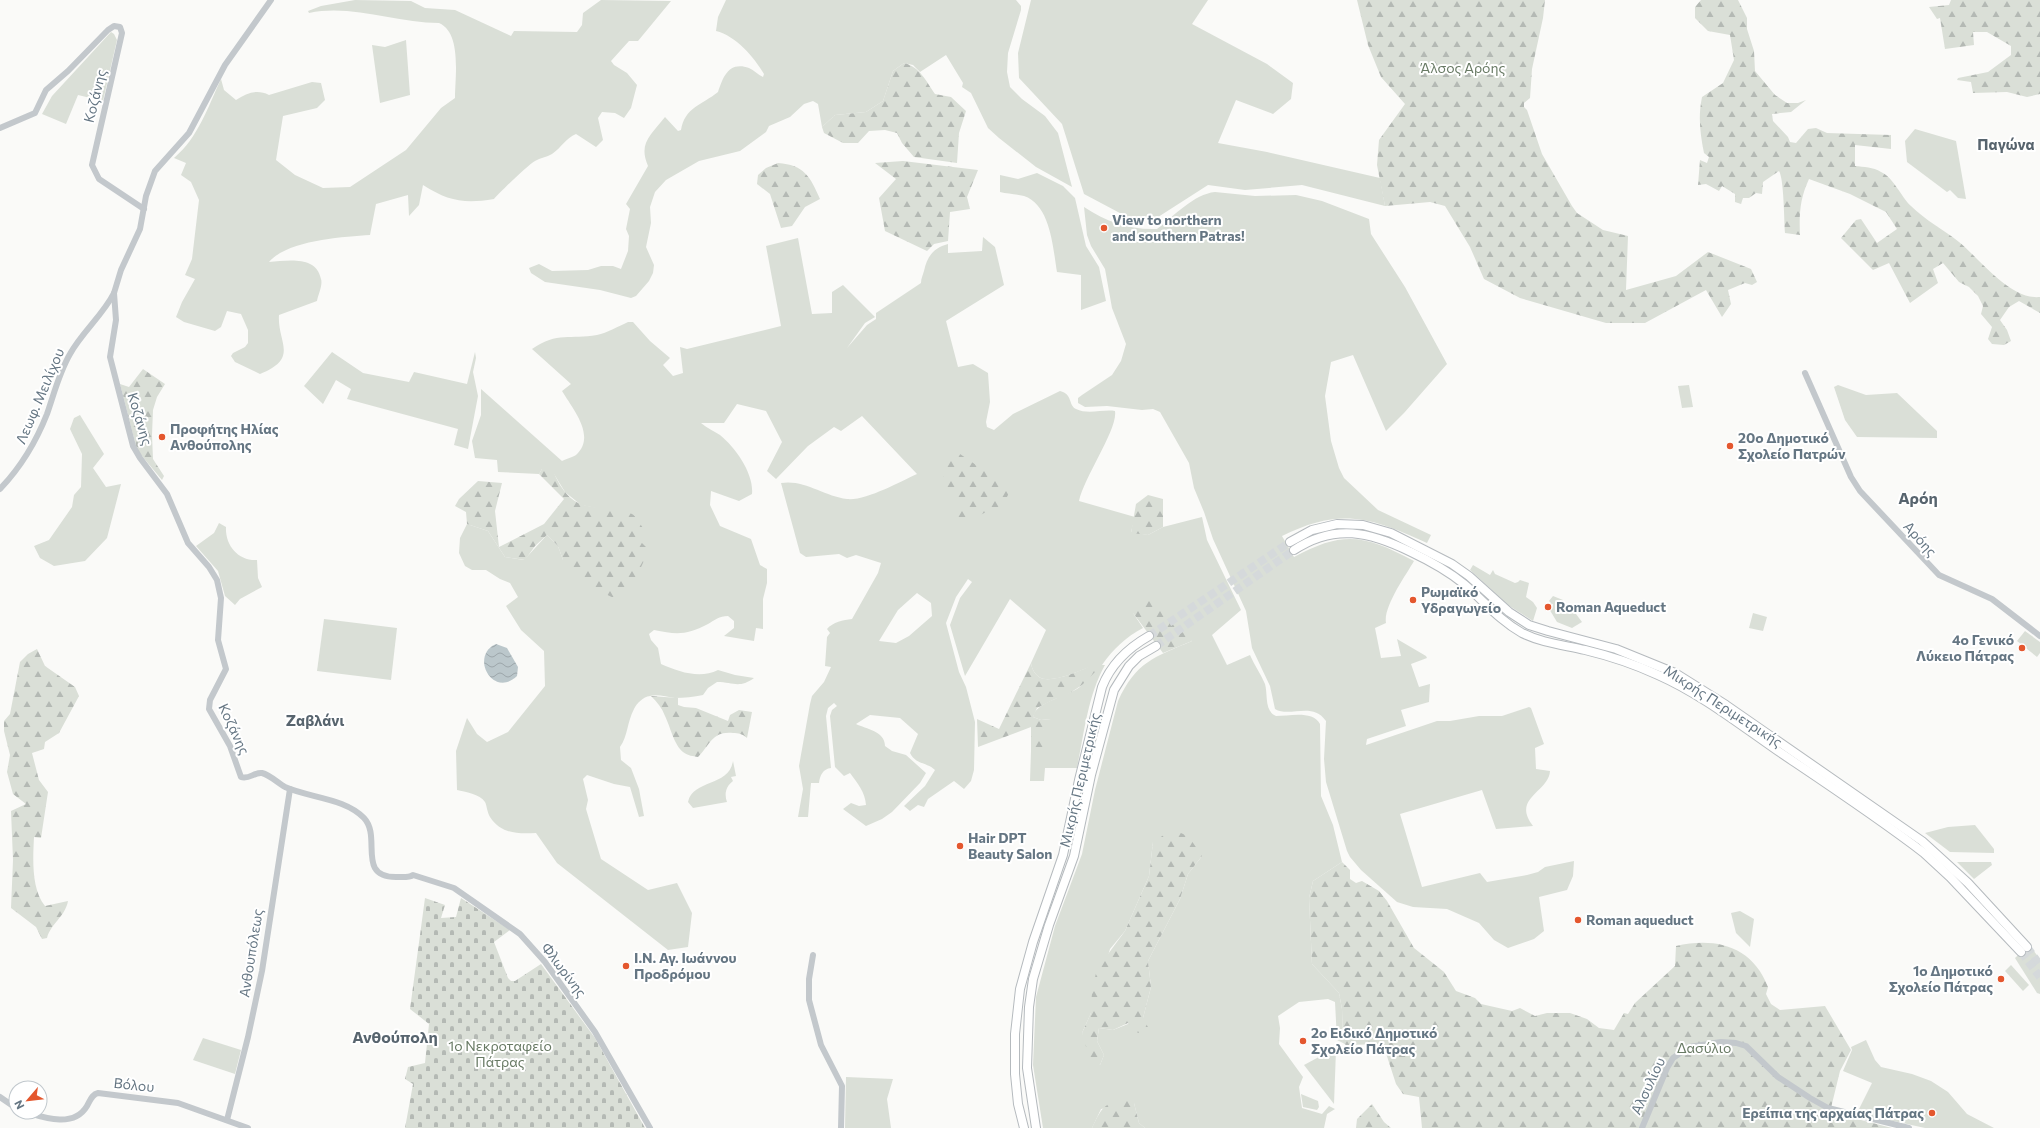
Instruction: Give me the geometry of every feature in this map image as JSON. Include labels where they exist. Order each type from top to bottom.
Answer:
[{"type":"main road","name":"Μικρής Περιμετρικής","points":[[1290,542],[1312,530],[1336,524],[1367,526],[1391,533],[1452,564],[1509,612],[1529,625],[1548,632],[1621,650],[1675,673],[1726,705],[1922,841],[1968,883],[2024,950],[1954,880],[1924,853],[1742,726],[1680,686],[1659,675],[1624,661],[1546,642],[1524,634],[1502,620],[1448,572],[1411,552],[1378,538],[1360,534],[1334,534],[1314,539],[1294,550]]},
{"type":"main road","name":"Μικρής Περιμετρικής","points":[[1024,1128],[1018,1104],[1014,1074],[1015,1034],[1022,980],[1033,942],[1063,855],[1079,780],[1102,686],[1107,676],[1120,658],[1130,648],[1149,636]]},
{"type":"main road","name":"Μικρής Περιμετρικής","points":[[1036,1128],[1027,1068],[1028,1012],[1033,979],[1049,925],[1073,860],[1091,775],[1112,695],[1119,680],[1129,666],[1156,646]]},
{"type":"street","points":[[144,209],[148,187],[155,171],[189,133],[225,65],[271,0]]},
{"type":"street","name":"Κοζάνης","points":[[0,128],[34,115],[46,90],[68,71],[110,28],[116,25],[120,27],[122,33],[92,166],[95,175],[100,180],[144,209],[140,229],[121,270],[114,293],[116,320],[110,357],[134,446],[140,458],[165,490],[188,543],[212,571],[220,589],[221,604],[218,636],[226,669],[210,700],[209,711],[230,746],[241,777],[246,778],[261,773],[290,789],[342,805],[355,811],[364,818],[370,829],[371,858],[376,869],[387,877],[408,877],[413,875]]},
{"type":"street","name":"Λεωφ. Μειλίχου","points":[[0,489],[16,471],[31,448],[46,414],[61,372],[72,351],[114,293]]},
{"type":"street","name":"Αρόης","points":[[1805,373],[1851,477],[1860,491],[1938,575],[1992,599],[2040,636]]},
{"type":"street","name":"Ανθουπόλεως","points":[[227,1120],[250,1030],[262,971],[290,789]]},
{"type":"street","name":"Φλωρίνης","points":[[413,875],[454,888],[520,934],[545,962],[595,1032],[650,1128]]},
{"type":"street","points":[[813,955],[809,979],[809,1000],[821,1044],[842,1086],[841,1128]]},
{"type":"street","name":"Αλσυλίου","points":[[1642,1128],[1669,1065],[1681,1052],[1689,1047],[1707,1043],[1731,1043],[1746,1046],[1778,1077],[1822,1105],[1842,1113],[1909,1128]]},
{"type":"street","name":"Βόλου","points":[[48,1118],[55,1120],[74,1117],[81,1114],[93,1095],[98,1093],[178,1103],[248,1128]]},
{"type":"green space","points":[[355,0],[411,1],[425,8],[455,10],[511,36],[514,31],[577,32],[582,25],[583,13],[601,0],[671,1],[638,41],[629,41],[611,61],[614,65],[627,73],[637,85],[631,108],[624,118],[615,113],[602,112],[598,118],[603,140],[596,147],[576,134],[572,136],[552,154],[531,164],[494,199],[474,201],[457,200],[440,195],[423,185],[419,205],[409,216],[408,195],[376,204],[370,235],[345,237],[302,244],[278,255],[269,262],[300,261],[307,263],[318,271],[321,284],[317,301],[279,315],[279,325],[284,349],[283,355],[280,362],[260,374],[235,362],[231,356],[233,353],[245,347],[248,343],[248,330],[241,314],[227,311],[221,327],[215,331],[184,322],[176,317],[182,302],[195,279],[185,275],[192,259],[199,200],[191,182],[181,175],[186,163],[174,158],[190,141],[202,122],[221,79],[224,90],[236,100],[244,95],[256,92],[269,95],[312,82],[321,83],[325,100],[317,108],[283,116],[276,160],[295,175],[323,188],[350,187],[406,150],[441,108],[455,98],[456,56],[451,36],[446,28],[439,23],[407,20],[358,12],[325,11],[309,13],[308,11],[321,6]]},
{"type":"green space","points":[[726,0],[1016,0],[1021,6],[1021,10],[1008,53],[1007,72],[1010,87],[1022,99],[1045,116],[1058,133],[1072,187],[1036,167],[988,128],[971,93],[962,87],[963,83],[946,55],[920,72],[913,65],[904,63],[893,71],[883,101],[866,112],[835,115],[822,127],[818,104],[813,101],[804,104],[790,117],[769,126],[766,132],[740,151],[699,161],[666,180],[655,192],[650,207],[651,223],[646,247],[654,265],[653,273],[649,281],[636,296],[631,298],[600,290],[545,282],[531,273],[529,268],[539,264],[552,271],[588,270],[601,266],[613,266],[621,269],[628,251],[629,236],[626,229],[630,209],[626,204],[648,166],[644,151],[645,145],[651,134],[665,117],[678,131],[681,130],[683,122],[690,111],[718,92],[724,76],[731,69],[742,66],[749,68],[763,77],[764,74],[760,67],[744,48],[731,37],[716,31],[718,17]]},
{"type":"green space","points":[[1031,0],[1208,0],[1192,24],[1267,64],[1293,83],[1291,99],[1273,114],[1236,100],[1218,143],[1267,152],[1380,178],[1385,206],[1302,185],[1245,190],[1208,185],[1155,219],[1133,220],[1084,194],[1062,124],[1019,78],[1018,53]]},
{"type":"green space","name":"Άλσος Αρόης","points":[[1357,0],[1545,0],[1543,18],[1532,69],[1530,98],[1524,103],[1524,107],[1527,110],[1542,154],[1577,213],[1603,230],[1628,236],[1626,290],[1676,276],[1708,252],[1751,269],[1757,282],[1752,285],[1745,283],[1728,290],[1731,304],[1722,317],[1706,290],[1645,323],[1606,323],[1520,298],[1484,279],[1470,247],[1445,206],[1430,202],[1385,206],[1377,165],[1379,140],[1405,104],[1381,77],[1368,45]]},
{"type":"green space","points":[[1701,0],[1738,0],[1747,18],[1747,29],[1754,51],[1755,71],[1775,95],[1787,103],[1798,103],[1806,100],[1791,112],[1772,114],[1773,121],[1788,137],[1790,142],[1796,143],[1808,129],[1816,128],[1827,133],[1891,135],[1891,149],[1855,145],[1855,166],[1872,168],[1886,175],[1916,211],[1959,242],[2007,286],[2029,296],[2040,297],[2040,313],[2019,301],[2009,307],[2000,320],[2007,330],[2011,341],[2004,345],[1992,344],[1988,339],[1992,327],[1981,314],[1983,306],[1978,296],[1969,287],[1959,282],[1943,263],[1933,269],[1938,283],[1910,303],[1889,263],[1873,270],[1841,238],[1856,220],[1861,219],[1877,243],[1897,229],[1886,212],[1850,194],[1809,179],[1801,206],[1800,235],[1785,233],[1783,191],[1779,171],[1763,182],[1762,194],[1756,193],[1749,198],[1743,198],[1741,204],[1735,202],[1735,194],[1722,186],[1719,191],[1706,184],[1698,185],[1700,160],[1707,163],[1709,157],[1704,153],[1701,132],[1700,111],[1702,97],[1723,83],[1734,60],[1730,35],[1708,31],[1695,18],[1695,7]]},
{"type":"green space","points":[[1951,0],[2040,0],[2040,94],[2027,97],[2007,92],[1973,93],[1971,82],[1957,80],[1958,78],[1988,72],[2011,55],[2011,46],[1987,32],[1973,32],[1974,45],[1945,49],[1940,18],[1937,19],[1929,7],[1949,5]]},
{"type":"green space","points":[[111,32],[117,40],[103,101],[78,95],[66,124],[42,114],[52,96]]},
{"type":"green space","points":[[406,40],[410,95],[380,103],[372,45],[385,47]]},
{"type":"green space","points":[[904,63],[910,65],[918,71],[935,94],[951,97],[966,111],[959,133],[957,163],[914,157],[902,143],[897,133],[885,130],[869,131],[858,143],[843,143],[824,133],[822,127],[835,115],[866,112],[883,101],[893,71]]},
{"type":"green space","points":[[1915,129],[1956,141],[1966,199],[1958,198],[1950,190],[1947,192],[1907,162],[1905,141]]},
{"type":"green space","points":[[903,161],[978,170],[967,197],[970,209],[950,212],[948,241],[934,244],[927,251],[885,231],[879,198],[896,179],[875,163]]},
{"type":"green space","points":[[778,163],[794,166],[805,173],[813,184],[820,199],[805,207],[792,226],[781,228],[770,194],[757,184],[758,175],[766,168]]},
{"type":"green space","points":[[1037,173],[1063,186],[1075,198],[1086,246],[1099,267],[1106,301],[1081,310],[1081,275],[1057,272],[1052,240],[1040,208],[1033,201],[1024,196],[1000,192],[1000,175],[1018,179]]},
{"type":"green space","points":[[1215,192],[1255,196],[1296,195],[1322,201],[1369,219],[1371,234],[1405,287],[1447,364],[1386,431],[1353,355],[1331,362],[1325,396],[1331,441],[1339,468],[1344,478],[1378,510],[1431,535],[1427,543],[1389,527],[1355,519],[1321,521],[1282,536],[1294,557],[1312,548],[1327,543],[1354,539],[1368,541],[1382,546],[1414,561],[1391,600],[1386,616],[1386,623],[1375,628],[1381,658],[1401,656],[1397,639],[1426,656],[1427,658],[1411,664],[1419,687],[1430,684],[1429,702],[1401,710],[1406,726],[1367,739],[1366,745],[1437,721],[1450,721],[1479,716],[1502,716],[1529,707],[1531,708],[1544,744],[1535,748],[1536,769],[1550,771],[1544,785],[1528,802],[1526,809],[1527,816],[1533,826],[1496,829],[1482,790],[1400,814],[1422,887],[1480,873],[1487,882],[1527,875],[1538,872],[1545,867],[1574,861],[1573,876],[1567,890],[1539,897],[1544,931],[1534,939],[1508,948],[1494,940],[1479,923],[1447,909],[1413,907],[1397,902],[1361,870],[1347,851],[1326,782],[1324,759],[1326,721],[1314,712],[1287,712],[1275,709],[1270,686],[1252,648],[1246,611],[1213,539],[1194,488],[1189,463],[1160,412],[1153,409],[1142,410],[1107,406],[1085,407],[1078,403],[1078,398],[1112,375],[1121,361],[1126,344],[1112,308],[1105,269],[1091,246],[1087,235],[1084,207],[1101,217],[1119,224],[1137,228],[1157,229],[1192,201]]},
{"type":"green space","points":[[983,237],[995,247],[1004,285],[946,321],[958,367],[973,364],[988,373],[990,402],[986,422],[987,427],[994,430],[1013,414],[1060,391],[1064,392],[1069,397],[1072,405],[1081,411],[1115,411],[1115,419],[1111,429],[1087,479],[1079,501],[1135,517],[1131,532],[1148,535],[1163,527],[1202,517],[1207,540],[1241,610],[1212,635],[1227,665],[1250,655],[1265,684],[1267,702],[1272,714],[1276,716],[1306,715],[1317,720],[1320,724],[1321,796],[1333,825],[1342,862],[1313,881],[1309,898],[1312,964],[1339,993],[1342,1009],[1343,1043],[1337,1040],[1335,1002],[1328,999],[1299,1002],[1278,1016],[1280,1028],[1279,1044],[1303,1077],[1299,1087],[1302,1108],[1322,1114],[1329,1106],[1335,1109],[1327,1114],[1324,1128],[1145,1128],[1139,1123],[1134,1103],[1101,1109],[1092,1128],[1043,1128],[1033,1065],[1036,997],[1055,926],[1082,854],[1095,790],[1118,701],[1132,677],[1139,669],[1157,657],[1192,641],[1133,613],[1143,628],[1120,644],[1102,665],[1105,665],[1094,689],[1084,728],[1077,768],[1045,768],[1044,781],[1030,781],[1031,751],[1043,751],[1043,730],[1051,719],[1041,720],[1033,717],[1035,712],[1046,703],[1077,689],[1082,685],[1096,664],[1059,678],[1044,679],[1039,677],[1034,671],[1031,663],[1046,630],[1010,599],[965,676],[950,625],[960,598],[972,582],[968,579],[956,597],[946,623],[959,672],[966,687],[975,722],[974,770],[971,781],[964,789],[954,781],[928,799],[924,807],[918,805],[910,811],[904,806],[925,786],[935,770],[932,767],[918,762],[912,757],[910,753],[918,734],[900,718],[870,715],[856,724],[874,731],[882,737],[885,746],[892,751],[906,755],[926,773],[920,783],[892,812],[882,819],[866,826],[843,809],[851,803],[859,806],[866,805],[863,792],[850,773],[844,776],[835,767],[830,716],[832,710],[837,706],[834,703],[828,708],[826,716],[831,768],[822,773],[819,783],[811,783],[808,817],[798,817],[803,789],[799,766],[810,704],[812,696],[824,682],[831,667],[825,666],[827,637],[830,633],[827,629],[835,623],[852,619],[878,573],[881,563],[856,555],[847,558],[839,554],[806,557],[800,553],[781,483],[798,483],[830,495],[847,499],[855,499],[873,494],[917,474],[862,416],[841,431],[834,427],[808,446],[776,479],[767,471],[782,442],[766,411],[737,404],[724,423],[701,423],[726,440],[738,454],[750,478],[752,494],[739,501],[711,491],[710,505],[720,526],[751,539],[760,565],[767,569],[767,583],[763,599],[763,629],[756,628],[754,641],[724,636],[734,628],[734,621],[728,616],[725,616],[720,617],[701,628],[688,632],[669,633],[654,630],[649,634],[651,640],[658,648],[661,664],[668,667],[682,672],[697,674],[711,673],[718,670],[754,678],[740,684],[717,682],[708,688],[703,695],[675,698],[653,695],[643,699],[637,705],[632,714],[623,743],[620,747],[621,760],[631,768],[639,789],[644,816],[639,817],[630,787],[614,784],[587,775],[583,779],[588,800],[586,809],[601,859],[648,890],[677,883],[692,913],[688,947],[668,950],[557,863],[536,833],[516,833],[499,827],[490,817],[483,799],[457,790],[456,751],[467,718],[477,734],[487,742],[508,732],[545,686],[544,651],[521,630],[506,606],[518,597],[510,583],[500,579],[486,570],[472,570],[465,566],[459,553],[460,538],[467,524],[488,531],[505,557],[524,560],[547,535],[558,546],[563,560],[596,508],[581,505],[565,492],[554,474],[542,469],[539,474],[498,472],[497,460],[475,458],[472,441],[481,415],[481,389],[562,461],[576,455],[582,447],[584,439],[583,431],[581,422],[562,391],[571,384],[532,349],[541,343],[564,337],[597,335],[628,322],[633,322],[650,341],[670,358],[663,365],[673,376],[683,373],[680,347],[687,349],[781,326],[766,246],[798,238],[812,314],[832,313],[832,292],[843,285],[875,317],[865,323],[847,348],[867,325],[876,319],[876,313],[921,283],[927,261],[938,248],[948,244],[948,253],[982,251]],"holes":[[[917,593],[931,603],[932,616],[909,636],[896,643],[879,641],[898,610]],[[1153,842],[1202,856],[1188,874],[1180,899],[1148,961],[1151,987],[1143,1018],[1113,1030],[1099,1028],[1097,1041],[1104,1055],[1100,1065],[1082,1033],[1091,1013],[1110,949],[1125,931],[1149,876]]]},
{"type":"green space","points":[[332,352],[363,373],[409,382],[414,372],[467,384],[475,352],[476,358],[473,372],[478,396],[468,449],[454,445],[458,429],[347,399],[351,389],[336,380],[323,404],[304,386]]},
{"type":"green space","points":[[143,369],[165,384],[157,397],[153,410],[152,435],[153,459],[164,476],[162,480],[137,450],[120,384],[129,387]]},
{"type":"green space","points":[[1689,385],[1693,407],[1682,408],[1678,386]]},
{"type":"green space","points":[[1838,385],[1866,395],[1897,393],[1937,431],[1937,438],[1857,437],[1845,420],[1834,387]]},
{"type":"green space","points":[[80,415],[104,454],[93,468],[106,487],[121,484],[107,538],[85,561],[54,566],[40,558],[34,546],[49,540],[72,507],[74,495],[81,487],[82,454],[70,429],[74,418]]},
{"type":"green space","points":[[960,454],[998,480],[1008,477],[1010,485],[1006,499],[1001,506],[991,509],[972,520],[959,520],[955,517],[959,510],[951,500],[945,485],[943,470],[945,464],[952,456]]},
{"type":"green space","points":[[553,468],[560,485],[576,502],[594,507],[622,510],[632,514],[643,528],[640,541],[649,550],[628,595],[616,599],[599,591],[576,574],[563,560],[558,546],[547,535],[535,546],[525,560],[505,557],[488,531],[467,524],[466,512],[455,506],[459,499],[478,481],[502,483],[495,511],[499,547],[544,524],[564,499],[539,474],[542,469]]},
{"type":"green space","points":[[1148,495],[1163,499],[1163,527],[1148,535],[1131,533],[1136,504]]},
{"type":"green space","points":[[219,523],[226,527],[226,534],[230,546],[234,551],[244,558],[257,560],[258,578],[262,587],[240,599],[235,605],[225,596],[218,571],[196,546],[214,533]]},
{"type":"green space","points":[[1473,565],[1490,575],[1493,570],[1495,574],[1515,583],[1520,580],[1529,583],[1526,597],[1533,602],[1537,608],[1533,621],[1508,605],[1470,570]]},
{"type":"green space","points":[[1553,596],[1563,600],[1559,607],[1576,614],[1582,622],[1572,628],[1557,622],[1548,607],[1552,608],[1553,604],[1547,603],[1551,603],[1549,601]]},
{"type":"green space","points":[[1152,597],[1192,641],[1163,653],[1133,613]]},
{"type":"green space","points":[[1753,613],[1767,617],[1763,631],[1749,628]]},
{"type":"green space","points":[[324,619],[397,628],[391,680],[317,671]]},
{"type":"green space","points":[[2025,631],[2040,642],[2040,653],[2037,657],[2017,641]]},
{"type":"green space","points":[[37,649],[45,666],[75,687],[79,696],[59,733],[45,742],[44,749],[32,753],[39,780],[48,792],[41,838],[34,837],[34,873],[37,891],[45,906],[68,901],[64,911],[47,938],[42,939],[36,927],[11,908],[13,860],[11,811],[26,804],[13,794],[7,772],[10,755],[4,731],[4,721],[10,714],[20,662],[28,654]]},
{"type":"green space","points":[[1031,663],[1036,674],[1044,679],[1059,678],[1096,663],[1101,666],[1082,685],[1064,697],[1055,699],[1037,708],[1033,717],[1041,720],[1051,719],[1053,727],[1043,730],[1043,751],[1031,751],[1031,727],[978,747],[977,719],[999,729]]},
{"type":"green space","points":[[651,696],[678,698],[678,705],[696,708],[728,721],[730,715],[739,710],[752,712],[747,738],[737,733],[720,734],[712,739],[698,757],[690,756],[683,752],[677,745],[662,710]]},
{"type":"green space","points":[[733,761],[736,776],[731,777],[733,781],[726,790],[727,802],[693,808],[688,802],[691,795],[703,786],[725,775],[730,769]]},
{"type":"green space","points":[[1975,825],[1994,849],[1994,853],[1950,852],[1925,833],[1948,827]]},
{"type":"green space","points":[[1173,829],[1189,837],[1202,856],[1188,874],[1180,899],[1148,961],[1151,987],[1143,1018],[1149,1029],[1138,1033],[1128,1023],[1113,1030],[1099,1028],[1097,1041],[1104,1055],[1100,1065],[1089,1057],[1082,1033],[1091,1013],[1092,990],[1097,969],[1125,931],[1149,876],[1153,842]]},
{"type":"green space","name":"Δασύλιο","points":[[1342,862],[1350,870],[1350,879],[1356,883],[1362,881],[1379,891],[1387,901],[1414,948],[1444,972],[1456,991],[1475,998],[1481,1004],[1512,1011],[1520,1008],[1535,1016],[1547,1013],[1570,1013],[1587,1019],[1599,1028],[1614,1030],[1624,1013],[1628,1014],[1635,1003],[1675,966],[1676,946],[1691,943],[1705,943],[1718,944],[1731,948],[1752,962],[1761,973],[1768,987],[1766,994],[1771,1004],[1780,1010],[1825,1006],[1851,1050],[1840,1071],[1830,1112],[1892,1128],[1422,1128],[1419,1097],[1403,1094],[1396,1084],[1383,1044],[1346,1045],[1343,1043],[1342,1009],[1339,993],[1312,964],[1309,898],[1313,881]]},
{"type":"green space","points":[[1957,862],[1991,862],[1992,865],[1974,879]]},
{"type":"green space","name":"1o Νεκροταφείο Πάτρας","points":[[425,898],[445,905],[441,918],[456,917],[461,898],[510,930],[494,942],[508,978],[511,981],[515,981],[541,964],[595,1038],[645,1128],[405,1128],[413,1084],[405,1079],[408,1067],[425,1063],[429,1024],[410,1009]]},
{"type":"green space","points":[[1740,911],[1754,919],[1750,947],[1736,933],[1731,913]]},
{"type":"green space","points":[[2029,945],[2040,959],[2040,994],[2037,993],[2015,958]]},
{"type":"green space","points":[[2011,965],[2029,985],[2023,991],[2005,971]]},
{"type":"green space","points":[[203,1038],[241,1050],[235,1074],[193,1060]]},
{"type":"green space","points":[[1866,1040],[1875,1060],[1881,1067],[1912,1074],[1931,1081],[1948,1092],[1967,1114],[1994,1128],[1925,1128],[1857,1113],[1872,1083],[1843,1071],[1852,1050],[1851,1047]]},
{"type":"green space","points":[[1336,1050],[1334,1104],[1304,1065],[1330,1051]]},
{"type":"green space","points":[[846,1077],[893,1079],[887,1099],[891,1128],[845,1128]]},
{"type":"green space","points":[[1301,1094],[1318,1101],[1319,1107],[1317,1110],[1303,1107]]},
{"type":"green space","points":[[1126,1099],[1134,1103],[1139,1123],[1145,1128],[1092,1128],[1101,1111],[1108,1104]]},
{"type":"green space","points":[[1372,1104],[1384,1122],[1391,1128],[1356,1128],[1357,1119]]},
{"type":"water","points":[[496,644],[507,648],[518,667],[517,676],[508,682],[500,682],[493,679],[487,673],[484,665],[488,650]]},
{"type":"tunnel","points":[[1149,636],[1290,542]]},
{"type":"tunnel","points":[[1156,646],[1294,550]]},
{"type":"tunnel","points":[[2027,947],[2040,965]]},
{"type":"tunnel","points":[[2021,952],[2040,977]]},
{"type":"place","name":"View to northern and southern Patras!","points":[[1104,228]]},
{"type":"place","name":"Προφήτης Ηλίας Ανθούπολης","points":[[162,437]]},
{"type":"place","name":"20ο Δημοτικό Σχολείο Πατρών","points":[[1730,446]]},
{"type":"place","name":"Ρωμαϊκό Υδραγωγείο","points":[[1413,600]]},
{"type":"place","name":"Roman Aqueduct","points":[[1548,607]]},
{"type":"place","name":"4ο Γενικό Λύκειο Πάτρας","points":[[2022,648]]},
{"type":"place","name":"Hair DPT Beauty Salon","points":[[960,846]]},
{"type":"place","name":"Roman aqueduct","points":[[1578,920]]},
{"type":"place","name":"Ι.Ν. Αγ. Ιωάννου Προδρόμου","points":[[626,966]]},
{"type":"place","name":"1ο Δημοτικό Σχολείο Πάτρας","points":[[2001,979]]},
{"type":"place","name":"2ο Ειδικό Δημοτικό Σχολείο Πάτρας","points":[[1303,1041]]},
{"type":"place","name":"Ερείπια της αρχαίας Πάτρας","points":[[1932,1113]]},
{"type":"district","name":"Παγώνα","points":[[2006,145]]},
{"type":"district","name":"Αρόη","points":[[1918,498]]},
{"type":"district","name":"Ζαβλάνι","points":[[315,721]]},
{"type":"district","name":"Ανθούπολη","points":[[395,1037]]}]
